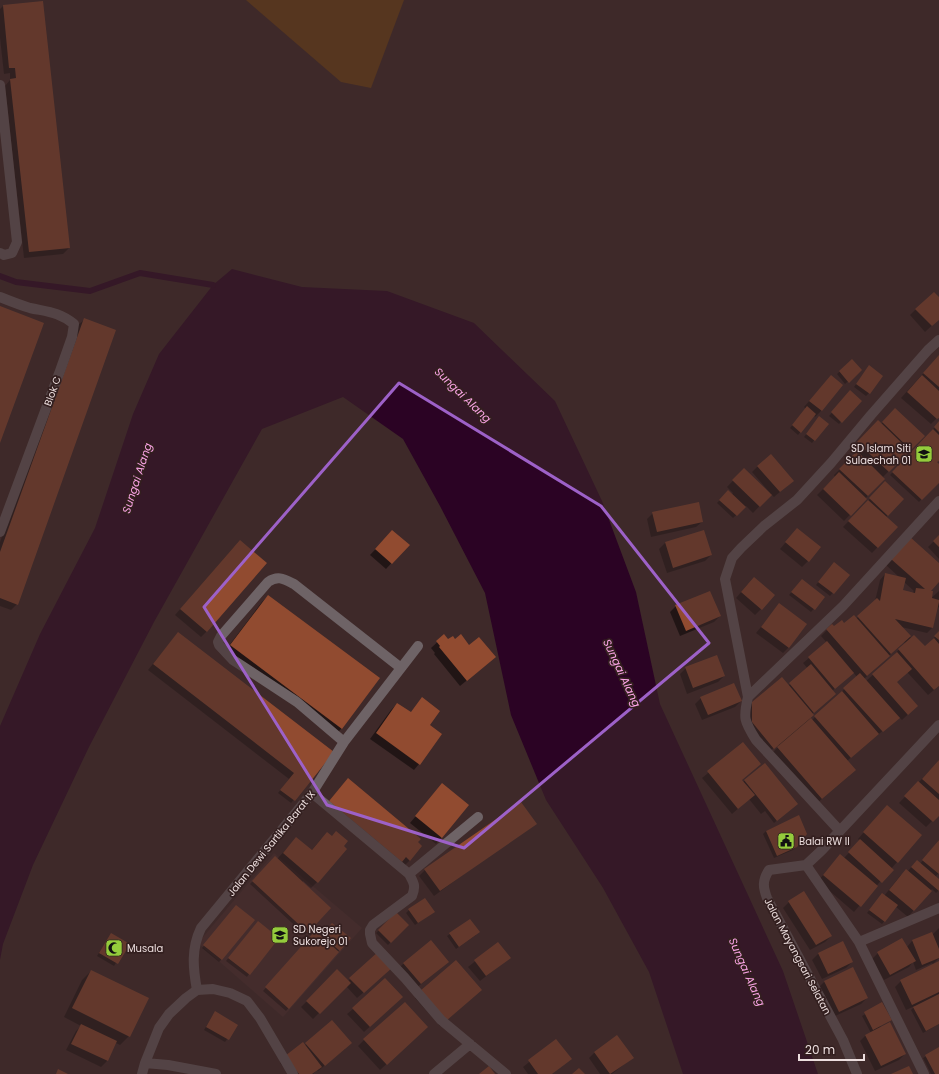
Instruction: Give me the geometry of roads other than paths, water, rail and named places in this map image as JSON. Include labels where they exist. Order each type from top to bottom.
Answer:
[{"type":"street","points":[[0,85],[17,242],[12,253],[4,255],[0,253]]},
{"type":"street","name":"Blok C","points":[[0,297],[30,308],[51,312],[65,317],[74,324],[72,337],[60,371],[0,532]]},
{"type":"street","points":[[839,830],[756,740],[745,723],[744,712],[748,697],[725,579],[732,558],[764,526],[797,500],[831,463],[928,350],[939,340]]},
{"type":"street","points":[[748,697],[843,606],[939,501]]},
{"type":"street","points":[[344,742],[297,702],[233,660],[219,645],[218,642],[221,636],[268,582],[274,578],[280,577],[294,584],[401,668]]},
{"type":"street","name":"Jalan Dewi Sartika Barat IX","points":[[196,990],[192,967],[196,938],[201,928],[312,793],[344,742],[418,646]]},
{"type":"street","points":[[924,1074],[859,942],[806,865],[822,850],[839,830],[939,725]]},
{"type":"street","points":[[312,793],[409,874],[414,883],[415,890],[412,896],[373,925],[370,930],[370,938],[372,943],[405,978],[441,1020],[506,1074]]},
{"type":"street","points":[[409,874],[478,817]]},
{"type":"street","name":"Jalan Mayangsari Selatan","points":[[806,865],[769,870],[764,878],[763,886],[767,898],[843,1040],[857,1074]]},
{"type":"street","points":[[859,942],[939,908]]},
{"type":"street","points":[[142,1074],[159,1028],[169,1014],[196,990],[213,989],[230,993],[247,1002],[260,1018],[293,1074]]},
{"type":"street","points":[[434,1074],[470,1044]]},
{"type":"street","points":[[145,1063],[168,1065],[216,1074]]},
{"type":"water","name":"Sungai Alang","points":[[232,269],[302,287],[387,291],[474,323],[555,401],[602,501],[636,592],[660,704],[783,971],[818,1074],[683,1074],[649,972],[603,888],[546,800],[511,715],[485,593],[403,439],[343,397],[262,429],[154,622],[89,747],[33,865],[3,944],[0,960],[0,726],[40,634],[95,528],[133,414],[159,354],[213,285]]},
{"type":"waterway","points":[[0,276],[16,282],[90,291],[140,273],[213,285]]},
{"type":"place","name":"SD Islam Siti Sulaechah 01","points":[[924,454]]},
{"type":"place","name":"Balai RW II","points":[[786,841]]},
{"type":"place","name":"SD Negeri Sukorejo 01","points":[[280,935]]},
{"type":"place","name":"Musala","points":[[114,948]]}]
